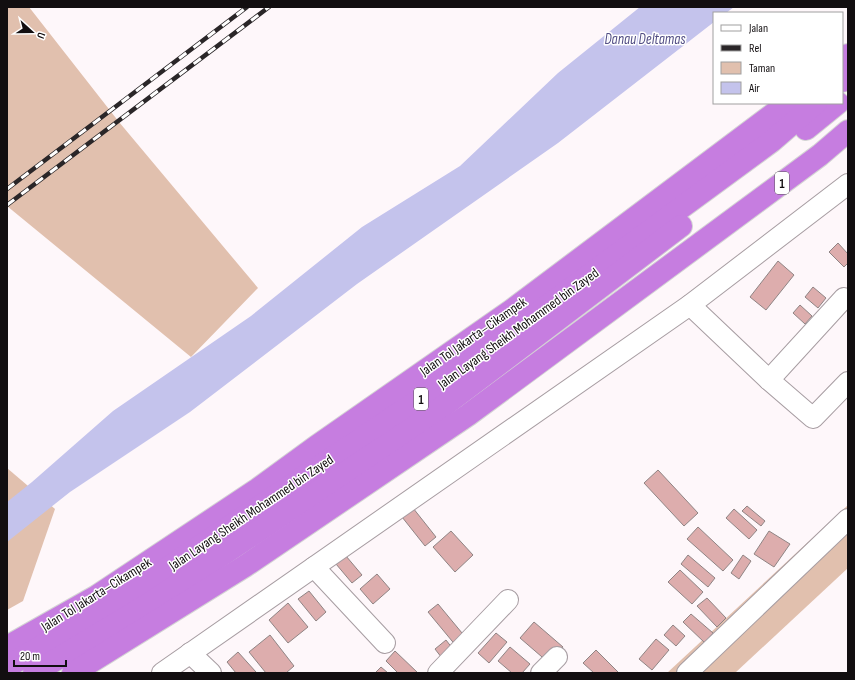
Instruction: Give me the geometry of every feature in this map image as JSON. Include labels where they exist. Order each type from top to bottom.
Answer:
[{"type":"highway","name":"Jalan Tol Jakarta–Cikampek","points":[[7,647],[98,596],[258,489],[324,441],[512,310],[787,104]]},
{"type":"highway","name":"Jalan Layang Sheikh Mohammed bin Zayed","points":[[7,667],[136,589],[416,402],[772,141],[815,104]]},
{"type":"highway","name":"Jalan Layang Sheikh Mohammed bin Zayed","points":[[34,673],[147,605],[429,417],[789,144],[837,104]]},
{"type":"highway","name":"1","points":[[73,673],[245,566],[468,415],[820,155],[848,131]]},
{"type":"street","points":[[162,673],[690,305],[848,184]]},
{"type":"street","points":[[769,380],[844,298]]},
{"type":"street","points":[[690,305],[769,380],[813,418],[848,382]]},
{"type":"street","points":[[687,673],[848,519]]},
{"type":"street","points":[[314,567],[385,643]]},
{"type":"street","points":[[438,673],[508,600]]},
{"type":"street","points":[[190,653],[211,673]]},
{"type":"street","points":[[541,673],[557,657]]},
{"type":"green space","points":[[7,7],[29,7],[119,122],[258,288],[191,357],[7,206]]},
{"type":"green space","points":[[7,468],[55,509],[23,601],[7,610]]},
{"type":"green space","points":[[848,505],[848,568],[735,673],[667,673]]},
{"type":"water","name":"Danau Deltamas","points":[[640,7],[734,7],[727,12],[713,12],[713,23],[558,143],[357,284],[190,412],[70,492],[7,542],[7,502],[113,411],[251,316],[362,227],[460,166],[558,73]]},
{"type":"building","points":[[838,243],[848,254],[848,263],[844,267],[829,252]]},
{"type":"building","points":[[778,261],[794,275],[766,310],[750,297]]},
{"type":"building","points":[[813,287],[826,298],[818,308],[805,297]]},
{"type":"building","points":[[800,305],[812,316],[805,324],[793,313]]},
{"type":"building","points":[[658,470],[698,513],[684,526],[644,483]]},
{"type":"building","points":[[747,506],[765,521],[761,526],[742,511]]},
{"type":"building","points":[[413,508],[436,537],[425,546],[402,517]]},
{"type":"building","points":[[734,509],[757,530],[749,539],[726,518]]},
{"type":"building","points":[[698,527],[733,560],[723,571],[687,539]]},
{"type":"building","points":[[451,531],[473,555],[455,572],[433,547]]},
{"type":"building","points":[[769,531],[790,544],[774,567],[754,554]]},
{"type":"building","points":[[688,555],[715,578],[708,587],[681,564]]},
{"type":"building","points":[[743,555],[751,561],[739,579],[731,573]]},
{"type":"building","points":[[346,556],[362,575],[352,583],[336,564]]},
{"type":"building","points":[[680,570],[703,592],[692,604],[668,582]]},
{"type":"building","points":[[377,574],[390,589],[373,604],[360,589]]},
{"type":"building","points":[[309,591],[326,612],[316,621],[298,599]]},
{"type":"building","points":[[707,598],[726,618],[717,627],[697,606]]},
{"type":"building","points":[[288,603],[308,627],[288,643],[269,620]]},
{"type":"building","points":[[438,604],[467,639],[457,647],[428,612]]},
{"type":"building","points":[[691,614],[713,633],[705,643],[683,622]]},
{"type":"building","points":[[534,622],[563,647],[549,663],[520,638]]},
{"type":"building","points":[[673,625],[685,636],[676,646],[664,635]]},
{"type":"building","points":[[496,633],[507,642],[489,663],[478,653]]},
{"type":"building","points":[[270,635],[294,666],[286,673],[266,673],[249,652]]},
{"type":"building","points":[[656,639],[669,650],[652,670],[639,659]]},
{"type":"building","points":[[446,640],[456,653],[445,662],[435,649]]},
{"type":"building","points":[[510,647],[530,664],[522,673],[512,673],[498,661]]},
{"type":"building","points":[[596,650],[619,673],[594,673],[583,663]]},
{"type":"building","points":[[395,651],[418,673],[398,673],[386,661]]},
{"type":"building","points":[[238,652],[256,672],[255,673],[236,673],[227,662]]},
{"type":"building","points":[[381,667],[388,673],[375,673]]},
{"type":"railway","points":[[7,189],[247,7]]},
{"type":"railway","points":[[7,205],[269,7]]}]
